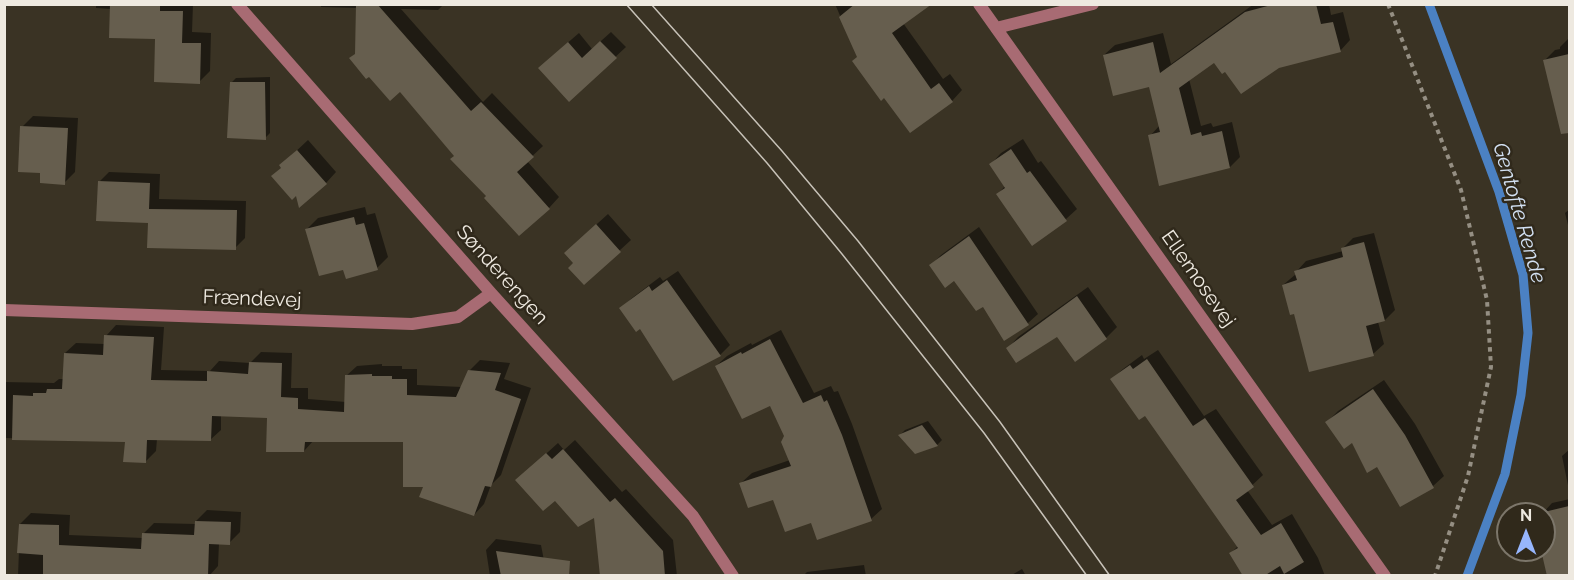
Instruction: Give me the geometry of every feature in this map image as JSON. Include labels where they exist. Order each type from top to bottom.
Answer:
[{"type":"street","name":"Sønderengen","points":[[237,4],[491,293],[693,516],[733,576]]},
{"type":"street","name":"Ellemosevej","points":[[979,4],[1385,576]]},
{"type":"street","points":[[996,28],[1093,4]]},
{"type":"street","name":"Frændevej","points":[[4,310],[412,324],[458,317],[491,293]]},
{"type":"path","points":[[1388,4],[1461,190],[1487,300],[1491,367],[1468,476],[1435,576]]},
{"type":"building","points":[[110,4],[160,4],[160,11],[183,11],[182,43],[201,43],[200,84],[154,82],[155,39],[109,38]]},
{"type":"building","points":[[356,4],[377,4],[471,111],[481,102],[534,157],[517,172],[550,209],[519,236],[484,198],[486,196],[450,159],[454,156],[400,92],[390,101],[369,77],[366,79],[349,58],[355,54]]},
{"type":"building","points":[[855,4],[932,4],[892,33],[931,89],[939,83],[953,102],[910,133],[884,98],[881,101],[852,61],[857,57],[839,17]]},
{"type":"building","points":[[1275,4],[1316,4],[1321,24],[1333,22],[1341,52],[1279,68],[1241,94],[1225,72],[1222,74],[1214,63],[1179,88],[1191,135],[1201,132],[1202,136],[1222,131],[1230,168],[1159,186],[1148,135],[1160,132],[1149,87],[1113,96],[1103,55],[1153,42],[1160,73],[1245,12]]},
{"type":"building","points":[[600,41],[617,58],[569,102],[538,68],[568,42],[582,58]]},
{"type":"building","points":[[1569,54],[1569,133],[1561,134],[1543,60]]},
{"type":"building","points":[[230,82],[265,82],[266,140],[227,138]]},
{"type":"building","points":[[20,126],[68,128],[65,185],[40,183],[40,173],[18,172]]},
{"type":"building","points":[[1011,149],[1027,173],[1030,171],[1067,221],[1032,246],[996,194],[1005,188],[989,164]]},
{"type":"building","points":[[297,150],[327,184],[299,208],[296,196],[292,200],[271,176],[281,168],[279,165]]},
{"type":"building","points":[[98,181],[150,183],[149,209],[237,210],[236,250],[147,248],[148,223],[96,221]]},
{"type":"building","points":[[354,217],[356,225],[364,223],[378,270],[346,279],[343,270],[319,276],[305,229]]},
{"type":"building","points":[[596,224],[621,252],[584,285],[568,268],[573,263],[564,253]]},
{"type":"building","points":[[969,236],[1029,325],[1004,341],[983,307],[976,311],[954,281],[945,288],[929,265]]},
{"type":"building","points":[[1364,242],[1385,321],[1366,326],[1374,356],[1309,372],[1294,314],[1290,315],[1282,285],[1297,280],[1294,271],[1343,257],[1341,248]]},
{"type":"building","points":[[667,280],[721,356],[673,381],[640,329],[636,332],[619,308],[649,286],[652,291]]},
{"type":"building","points":[[1077,296],[1107,339],[1075,362],[1057,337],[1016,363],[1006,348]]},
{"type":"building","points":[[104,335],[154,337],[151,380],[207,381],[207,371],[248,374],[249,362],[282,363],[281,397],[298,398],[298,409],[344,412],[345,375],[392,376],[392,379],[407,379],[407,395],[456,397],[468,370],[501,373],[495,390],[521,399],[491,487],[485,486],[474,516],[419,497],[423,487],[403,487],[403,442],[305,442],[304,452],[266,452],[267,418],[212,416],[211,441],[147,440],[146,463],[123,462],[125,442],[12,440],[13,395],[33,396],[33,393],[46,393],[47,389],[62,389],[64,353],[103,355]]},
{"type":"building","points":[[770,339],[803,403],[821,395],[824,402],[827,400],[842,435],[872,521],[817,540],[811,523],[785,532],[773,500],[748,508],[739,483],[791,466],[781,442],[784,436],[770,406],[742,419],[715,366]]},
{"type":"building","points":[[1147,359],[1193,426],[1205,418],[1254,487],[1236,500],[1261,535],[1281,523],[1304,562],[1284,574],[1280,566],[1264,576],[1243,576],[1229,553],[1238,548],[1145,416],[1139,420],[1110,379],[1130,365],[1133,369]]},
{"type":"building","points":[[1373,389],[1405,435],[1434,488],[1400,507],[1377,467],[1367,473],[1352,443],[1344,449],[1325,422]]},
{"type":"building","points":[[922,425],[938,446],[915,454],[898,435]]},
{"type":"building","points":[[563,449],[610,502],[615,498],[663,551],[665,576],[600,576],[594,518],[578,527],[555,501],[543,511],[515,480],[546,453],[552,459]]},
{"type":"building","points":[[1569,506],[1569,576],[1547,576],[1544,562],[1556,562],[1556,509]]},
{"type":"building","points":[[195,521],[231,522],[230,545],[209,544],[208,576],[43,576],[43,555],[17,553],[19,524],[59,525],[59,545],[141,549],[142,533],[194,535]]},
{"type":"building","points":[[496,551],[570,561],[569,576],[501,576]]},
{"type":"waterway","name":"Gentofte Rende","points":[[1429,4],[1499,192],[1523,275],[1528,333],[1521,395],[1505,474],[1467,576]]},
{"type":"tram line","points":[[626,4],[767,163],[842,254],[984,433],[1087,576]]},
{"type":"tram line","points":[[651,4],[782,151],[858,241],[1000,422],[1110,576]]}]
